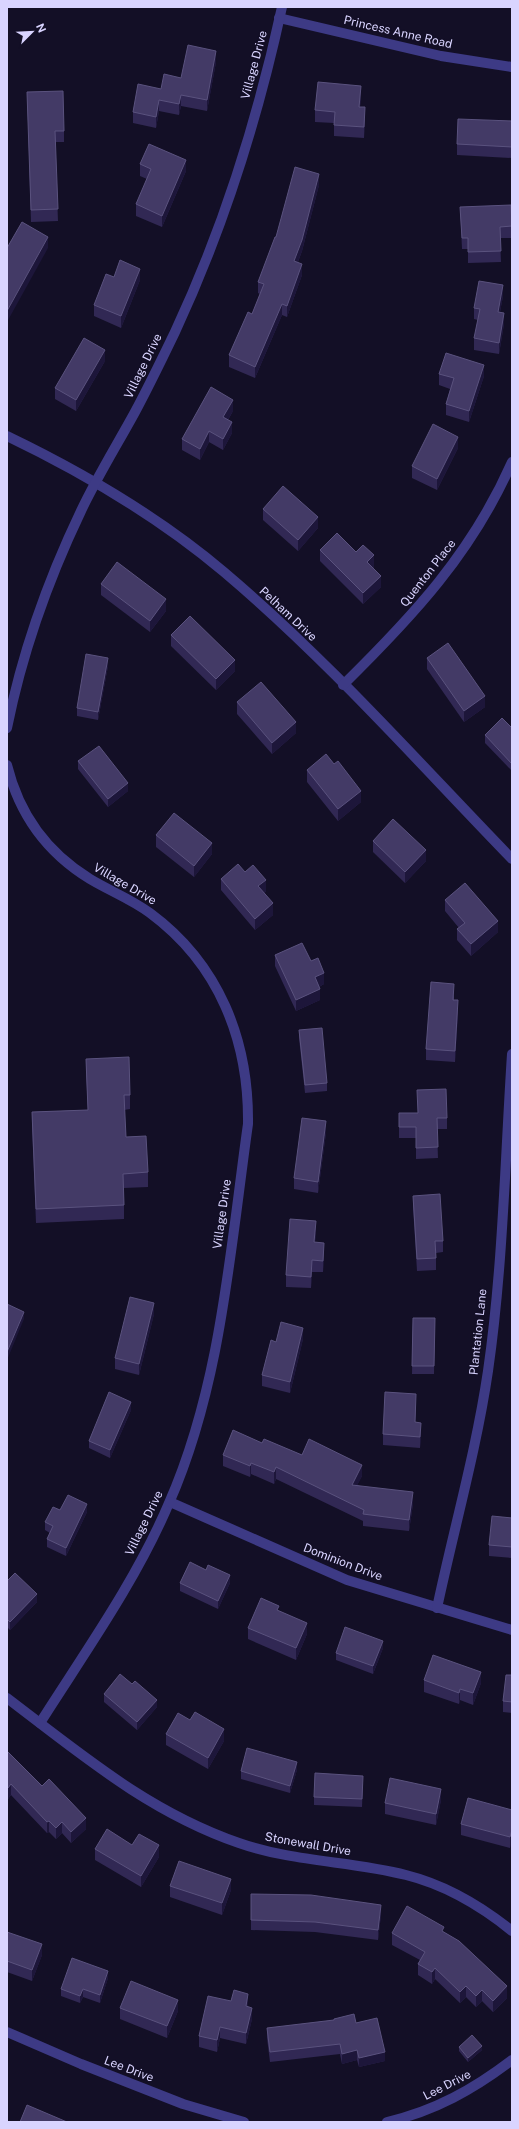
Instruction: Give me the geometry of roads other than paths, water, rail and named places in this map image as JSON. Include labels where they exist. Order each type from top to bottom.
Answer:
[{"type":"street","name":"Village Drive","points":[[7,728],[14,693],[27,644],[57,564],[96,482],[136,411],[176,330],[207,257],[236,175],[262,85],[282,7]]},
{"type":"street","name":"Princess Anne Road","points":[[279,18],[469,62],[512,67]]},
{"type":"street","name":"Pelham Drive","points":[[7,436],[96,482],[176,535],[223,572],[268,611],[343,685],[512,859]]},
{"type":"street","name":"Quenton Place","points":[[343,685],[387,641],[451,568],[490,506],[512,462]]},
{"type":"street","name":"Village Drive","points":[[7,765],[21,808],[45,843],[66,863],[90,879],[124,896],[150,913],[174,934],[192,953],[213,982],[229,1013],[238,1037],[244,1061],[248,1099],[248,1124],[217,1338],[204,1399],[193,1436],[170,1502],[150,1545],[111,1611],[40,1723]]},
{"type":"street","name":"Plantation Lane","points":[[436,1608],[476,1444],[488,1371],[495,1312],[512,1054]]},
{"type":"street","name":"Dominion Drive","points":[[170,1502],[347,1580],[512,1630]]},
{"type":"street","name":"Stonewall Drive","points":[[7,1698],[130,1790],[165,1812],[202,1830],[242,1844],[289,1856],[406,1875],[441,1886],[468,1900],[512,1931]]},
{"type":"street","name":"Lee Drive","points":[[7,2032],[81,2064],[183,2104],[244,2122]]},
{"type":"street","name":"Lee Drive","points":[[387,2122],[431,2109],[457,2097],[512,2060]]}]
